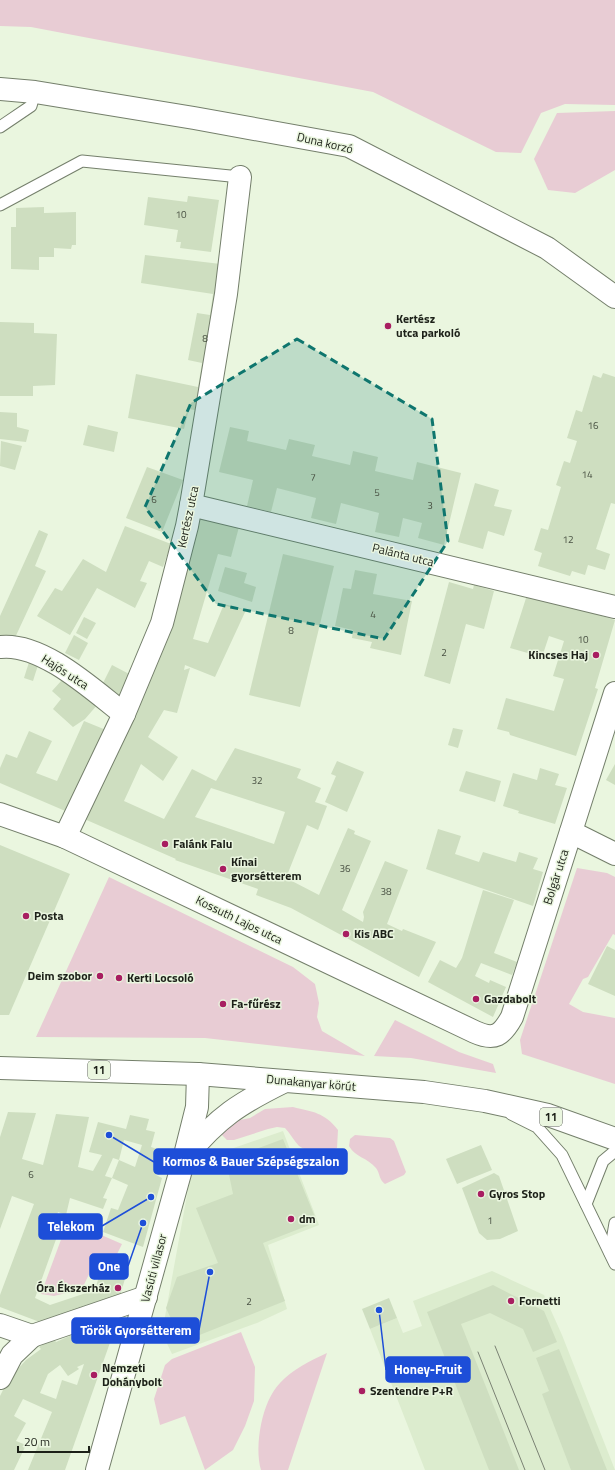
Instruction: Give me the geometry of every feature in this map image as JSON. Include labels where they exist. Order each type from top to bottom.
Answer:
[{"type":"street","name":"Duna korzó","points":[[0,89],[35,92],[194,118],[349,146],[547,248],[615,296]]},
{"type":"street","name":"Kertész utca","points":[[65,837],[124,714],[162,623],[188,526],[226,294],[240,177]]},
{"type":"street","name":"Palánta utca","points":[[191,505],[615,607]]},
{"type":"street","name":"Hajós utca","points":[[0,647],[30,651],[45,657],[73,675],[124,714]]},
{"type":"street","name":"Bolgár utca","points":[[475,1032],[488,1037],[495,1036],[502,1033],[512,1017],[615,693]]},
{"type":"street","name":"Kossuth Lajos utca","points":[[0,814],[65,837],[475,1032]]},
{"type":"street","points":[[571,832],[615,854]]},
{"type":"street","name":"Dunakanyar körút","points":[[0,1068],[198,1074],[424,1092],[485,1101],[548,1116],[615,1139]]},
{"type":"street","name":"Vasúti villasor","points":[[97,1470],[184,1159],[196,1108],[198,1074]]},
{"type":"street","name":"Vasúti villasor","points":[[184,1159],[205,1134],[232,1110],[285,1081]]},
{"type":"street","points":[[0,1378],[12,1355],[32,1336],[146,1297]]},
{"type":"street","points":[[0,1325],[32,1336]]},
{"type":"lane","points":[[0,127],[31,106],[35,92]]},
{"type":"lane","points":[[0,205],[82,161],[240,177]]},
{"type":"lane","points":[[485,1101],[536,1127],[562,1155],[613,1258]]},
{"type":"lane","points":[[586,1204],[603,1161],[615,1151]]},
{"type":"lane","points":[[613,1258],[615,1223]]},
{"type":"highlighted area","points":[[297,339],[432,419],[448,541],[384,639],[216,604],[145,507],[191,403]]},
{"type":"shaded area","points":[[0,0],[615,0],[615,105],[565,104],[541,113],[521,153],[496,152],[373,92],[31,27],[0,26]]},
{"type":"shaded area","points":[[615,111],[615,170],[575,193],[548,190],[534,159],[557,113]]},
{"type":"shaded area","points":[[577,868],[607,873],[615,877],[615,935],[613,934],[588,977],[583,979],[569,1004],[583,1012],[615,1018],[615,1084],[522,1054],[520,1040]]},
{"type":"shaded area","points":[[109,877],[293,967],[315,984],[319,1003],[317,1017],[322,1031],[365,1056],[205,1038],[36,1037]]},
{"type":"shaded area","points":[[395,1020],[459,1052],[493,1064],[496,1073],[411,1058],[374,1056]]},
{"type":"shaded area","points":[[293,1107],[323,1116],[333,1124],[338,1130],[337,1148],[323,1151],[307,1150],[299,1146],[285,1128],[277,1127],[234,1140],[227,1140],[222,1135],[224,1128],[230,1122],[250,1118],[265,1109]]},
{"type":"shaded area","points":[[283,1131],[319,1225],[268,1245],[287,1309],[257,1323],[172,1354],[162,1333],[193,1162]]},
{"type":"shaded area","points":[[355,1135],[390,1138],[394,1141],[406,1172],[404,1175],[385,1184],[376,1168],[355,1153],[349,1146],[350,1139]]},
{"type":"shaded area","points":[[93,1216],[102,1218],[99,1234],[122,1244],[115,1258],[98,1255],[82,1289],[54,1296],[41,1294],[66,1226],[85,1232]]},
{"type":"shaded area","points":[[492,1271],[544,1295],[562,1335],[615,1470],[425,1470],[370,1329],[397,1318],[403,1333],[422,1326],[413,1301]]},
{"type":"shaded area","points":[[241,1332],[255,1367],[254,1401],[245,1426],[233,1450],[205,1470],[185,1416],[160,1425],[154,1399],[165,1365],[172,1359]]},
{"type":"shaded area","points":[[327,1353],[288,1470],[261,1470],[258,1449],[259,1437],[264,1412],[268,1401],[280,1383],[296,1369]]},
{"type":"building","points":[[188,196],[219,200],[211,252],[180,248],[181,242],[176,242],[178,230],[144,225],[148,197],[187,202]]},
{"type":"building","points":[[44,207],[44,213],[76,212],[76,245],[72,245],[71,249],[54,248],[54,257],[39,257],[39,270],[11,269],[11,227],[16,227],[16,208]]},
{"type":"building","points":[[145,255],[229,265],[205,412],[189,409],[184,429],[128,418],[136,374],[198,387],[202,363],[188,360],[197,313],[210,315],[213,294],[141,283]]},
{"type":"building","points":[[0,322],[34,323],[34,333],[57,334],[55,385],[33,386],[33,396],[0,396]]},
{"type":"building","points":[[603,373],[615,377],[615,504],[611,503],[596,549],[610,554],[605,570],[588,565],[585,575],[572,571],[570,576],[538,566],[542,553],[534,550],[541,528],[548,530],[561,487],[556,485],[564,461],[570,463],[577,441],[567,438],[576,410],[582,412],[593,375],[601,378]]},
{"type":"building","points":[[0,412],[17,413],[17,427],[29,430],[26,442],[0,439]]},
{"type":"building","points":[[88,425],[118,432],[114,452],[83,445]]},
{"type":"building","points":[[230,427],[249,431],[247,441],[286,450],[289,439],[315,445],[312,456],[350,465],[353,451],[378,457],[375,471],[413,480],[417,462],[461,473],[444,545],[418,538],[422,523],[403,518],[399,537],[375,532],[379,513],[341,503],[336,524],[311,518],[316,498],[277,488],[271,512],[247,506],[253,480],[219,472]]},
{"type":"building","points":[[1,441],[22,446],[15,470],[0,466]]},
{"type":"building","points":[[147,467],[183,480],[162,532],[126,518]]},
{"type":"building","points":[[475,483],[499,490],[494,506],[512,510],[504,536],[488,531],[483,549],[458,542]]},
{"type":"building","points":[[201,516],[239,527],[231,557],[218,554],[193,639],[208,643],[224,604],[246,610],[215,677],[185,665],[184,670],[190,668],[177,713],[164,710],[148,737],[178,757],[163,781],[141,764],[124,801],[164,819],[192,769],[216,781],[235,748],[301,769],[297,778],[321,788],[315,802],[327,806],[318,830],[307,825],[286,878],[319,895],[348,828],[355,831],[354,834],[371,841],[342,910],[363,922],[363,912],[385,861],[408,870],[387,924],[402,931],[403,929],[436,942],[419,977],[291,908],[256,895],[258,889],[175,860],[176,859],[82,818],[137,703],[158,663]],"holes":[[[211,788],[285,812],[274,844],[195,817]]]},
{"type":"building","points":[[125,526],[171,544],[163,567],[149,561],[140,581],[147,583],[135,608],[97,588],[70,635],[37,616],[55,588],[62,591],[83,559],[106,572]]},
{"type":"building","points":[[39,530],[48,534],[35,566],[46,571],[13,642],[0,636],[0,616]]},
{"type":"building","points":[[283,554],[334,566],[300,707],[249,695]]},
{"type":"building","points":[[225,567],[247,573],[244,583],[256,587],[252,602],[218,591]]},
{"type":"building","points":[[355,570],[377,574],[373,594],[412,601],[401,655],[370,648],[372,642],[352,638],[353,630],[335,626],[343,588],[351,589]]},
{"type":"building","points":[[449,582],[473,589],[474,585],[494,591],[484,629],[466,624],[450,684],[424,676]]},
{"type":"building","points":[[527,595],[595,607],[592,613],[615,620],[595,688],[598,689],[576,756],[510,735],[509,732],[497,729],[506,698],[554,711],[564,679],[553,676],[564,641],[549,636],[542,657],[510,648]]},
{"type":"building","points":[[84,617],[96,623],[87,639],[76,633]]},
{"type":"building","points":[[74,635],[88,643],[79,660],[65,653]]},
{"type":"building","points":[[30,659],[39,662],[33,681],[24,678]]},
{"type":"building","points":[[112,665],[133,676],[120,701],[101,687]]},
{"type":"building","points":[[62,680],[71,687],[73,685],[98,704],[85,719],[73,727],[53,709],[61,699],[52,691]]},
{"type":"building","points":[[84,721],[106,730],[70,813],[0,783],[0,768],[6,754],[17,758],[29,731],[52,741],[36,773],[57,781]]},
{"type":"building","points":[[453,728],[463,730],[458,748],[448,745]]},
{"type":"building","points":[[337,761],[364,772],[347,812],[325,802],[336,776],[331,774]]},
{"type":"building","points":[[615,764],[615,785],[606,780]]},
{"type":"building","points":[[540,768],[559,774],[555,785],[567,788],[555,824],[518,813],[519,811],[503,806],[513,773],[537,780]]},
{"type":"building","points":[[466,771],[501,781],[495,802],[459,791]]},
{"type":"building","points":[[438,829],[461,836],[455,854],[479,862],[483,852],[516,862],[519,852],[538,858],[533,869],[543,872],[533,906],[426,869]]},
{"type":"building","name":"Posta","points":[[0,845],[70,874],[9,1015],[0,1015]]},
{"type":"building","points":[[483,890],[514,900],[494,953],[517,962],[512,975],[481,963],[475,976],[489,983],[490,980],[506,987],[493,1017],[428,982],[440,960],[456,968],[462,958]]},
{"type":"building","points":[[607,946],[615,950],[615,996],[588,984]]},
{"type":"building","points":[[8,1112],[36,1113],[22,1159],[43,1165],[56,1114],[89,1117],[78,1167],[93,1171],[102,1155],[89,1152],[98,1122],[126,1129],[130,1115],[149,1119],[146,1130],[155,1132],[151,1147],[163,1151],[156,1175],[162,1178],[143,1247],[103,1232],[111,1208],[118,1210],[128,1185],[112,1178],[103,1198],[107,1199],[103,1209],[70,1198],[66,1215],[58,1212],[52,1229],[59,1231],[35,1298],[50,1305],[95,1290],[104,1259],[117,1263],[118,1259],[130,1262],[119,1299],[45,1324],[0,1307],[0,1295],[34,1204],[12,1196],[0,1229],[0,1137]],"holes":[[[124,1140],[142,1145],[135,1167],[119,1160]],[[113,1158],[119,1160],[112,1178],[105,1176]]]},
{"type":"building","points":[[283,1139],[317,1222],[263,1243],[285,1301],[182,1342],[166,1308],[177,1277],[218,1263],[196,1208],[233,1194],[226,1160]]},
{"type":"building","points":[[481,1145],[492,1170],[457,1184],[446,1159]]},
{"type":"building","points":[[494,1173],[499,1176],[518,1231],[500,1239],[487,1240],[479,1233],[462,1188]]},
{"type":"building","points":[[493,1285],[544,1311],[557,1342],[533,1352],[523,1329],[490,1313],[461,1324],[519,1470],[489,1470],[427,1312]]},
{"type":"building","points":[[389,1298],[397,1318],[370,1329],[362,1309]]},
{"type":"building","points":[[102,1322],[112,1337],[65,1470],[28,1470],[52,1412],[23,1399],[14,1416],[26,1423],[16,1441],[26,1445],[14,1470],[0,1470],[0,1396],[8,1380],[26,1360],[41,1349],[39,1347],[53,1338],[56,1342]],"holes":[[[84,1364],[77,1385],[62,1380],[56,1399],[40,1393],[48,1374],[60,1365],[68,1376],[79,1369],[77,1367]]]},
{"type":"building","points":[[559,1349],[607,1470],[571,1470],[542,1394],[549,1391],[536,1358]]},
{"type":"tram line","points":[[495,1346],[545,1470]]},
{"type":"tram line","points":[[478,1352],[525,1470]]},
{"type":"place","name":"Kertész utca parkoló","points":[[388,326]]},
{"type":"place","name":"Kincses Haj","points":[[596,655]]},
{"type":"place","name":"Falánk Falu","points":[[165,844]]},
{"type":"place","name":"Kínai gyorsétterem","points":[[223,869]]},
{"type":"place","name":"Posta","points":[[26,916]]},
{"type":"place","name":"Kis ABC","points":[[346,934]]},
{"type":"place","name":"Deim szobor","points":[[100,976]]},
{"type":"place","name":"Kerti Locsoló","points":[[119,978]]},
{"type":"place","name":"Gazdabolt","points":[[476,999]]},
{"type":"place","name":"Fa-fűrész","points":[[223,1004]]},
{"type":"place","name":"Kormos & Bauer Szépségszalon","points":[[109,1135]]},
{"type":"place","name":"Gyros Stop","points":[[481,1194]]},
{"type":"place","name":"Telekom","points":[[151,1197]]},
{"type":"place","name":"dm","points":[[291,1219]]},
{"type":"place","name":"One","points":[[143,1223]]},
{"type":"place","name":"Török Gyorsétterem","points":[[210,1272]]},
{"type":"place","name":"Óra Ékszerház","points":[[118,1288]]},
{"type":"place","name":"Fornetti","points":[[511,1301]]},
{"type":"place","name":"Honey-Fruit","points":[[379,1310]]},
{"type":"place","name":"Nemzeti Dohánybolt","points":[[94,1375]]},
{"type":"place","name":"Szentendre P+R","points":[[362,1391]]}]
